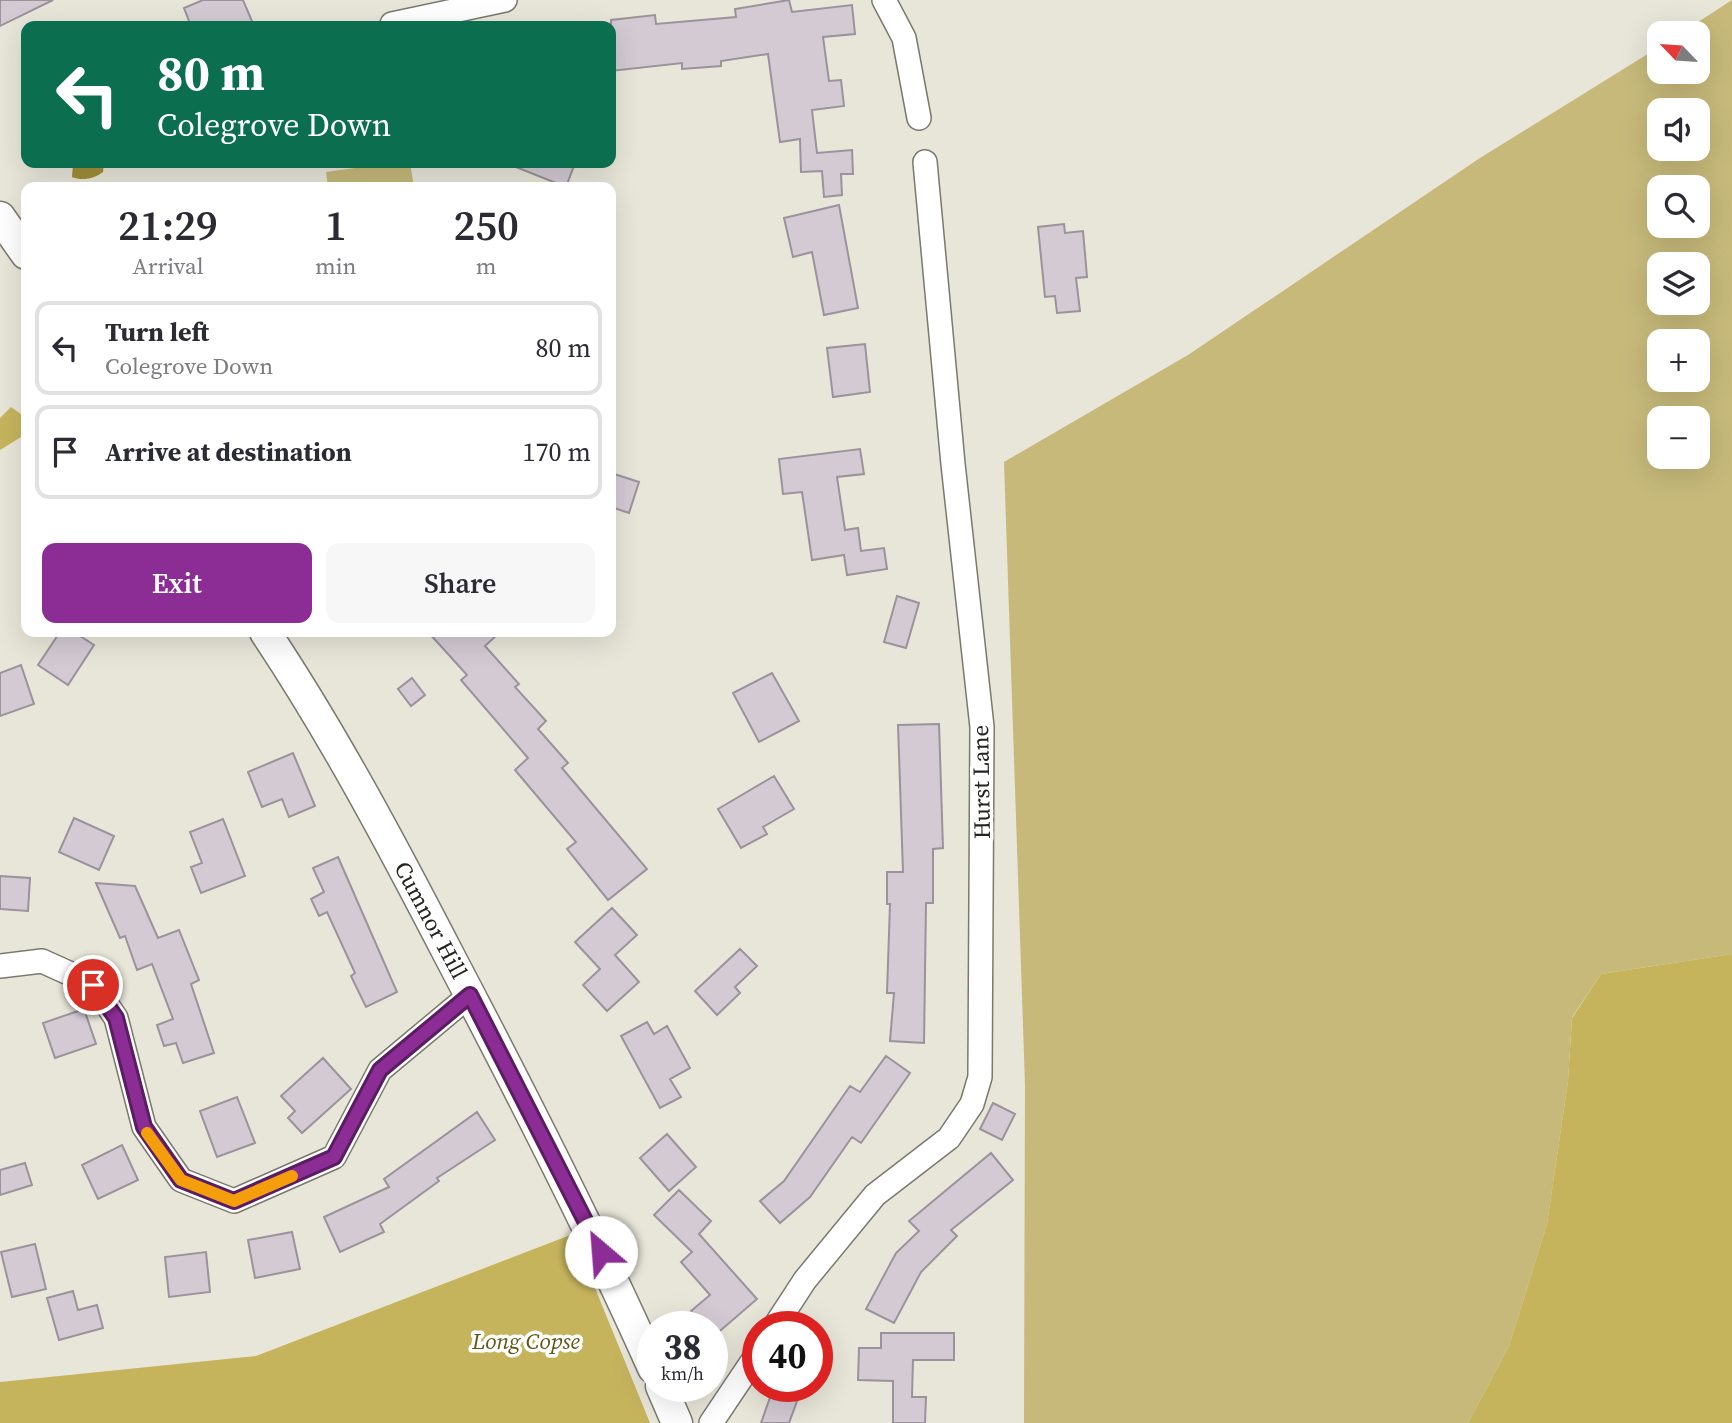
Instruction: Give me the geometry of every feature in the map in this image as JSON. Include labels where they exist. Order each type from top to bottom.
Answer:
[{"type":"street","points":[[406,21],[505,0]]},
{"type":"street","points":[[884,0],[904,38],[919,118]]},
{"type":"street","name":"Hurst Lane","points":[[785,1311],[805,1280],[875,1195],[949,1138],[972,1104],[980,1077],[982,727],[953,464],[926,162]]},
{"type":"street","points":[[0,218],[21,247]]},
{"type":"street","name":"Cumnor Hill","points":[[268,637],[328,729],[470,995],[601,1252],[637,1332]]},
{"type":"street","points":[[0,966],[42,961],[93,985],[116,1018],[144,1127],[181,1180],[234,1201],[334,1157],[380,1070],[470,995]]},
{"type":"street","points":[[711,1423],[742,1377]]},
{"type":"street","points":[[668,1402],[677,1423]]},
{"type":"shaded area","points":[[1732,0],[1732,954],[1601,974],[1572,1017],[1568,1081],[1547,1224],[1509,1346],[1468,1423],[1024,1423],[1025,1085],[1004,462],[1188,355],[1480,158],[1647,54],[1647,84],[1710,84],[1710,21],[1700,21]]},
{"type":"shaded area","points":[[73,168],[103,168],[103,172],[92,178],[72,177]]},
{"type":"shaded area","points":[[355,168],[411,168],[413,182],[327,182],[326,172]]},
{"type":"green space","points":[[11,407],[21,414],[21,437],[0,450],[0,418]]},
{"type":"green space","points":[[1732,954],[1732,1423],[1468,1423],[1509,1346],[1547,1224],[1568,1081],[1572,1018],[1601,974]]},
{"type":"green space","name":"Long Copse","points":[[573,1234],[637,1391],[637,1402],[641,1402],[650,1423],[0,1423],[0,1382],[256,1356]]},
{"type":"building","points":[[0,0],[53,0],[0,26]]},
{"type":"building","points":[[203,0],[243,0],[252,21],[189,21],[184,8]]},
{"type":"building","points":[[789,0],[792,12],[852,5],[855,34],[823,37],[829,81],[841,80],[844,106],[812,110],[817,153],[852,150],[853,174],[841,174],[842,195],[824,197],[822,171],[801,172],[800,139],[780,142],[768,54],[721,61],[721,66],[682,69],[682,63],[616,70],[616,21],[611,20],[655,15],[656,24],[736,17],[735,9]]},
{"type":"building","points":[[518,168],[573,168],[568,182],[554,182]]},
{"type":"building","points":[[839,205],[858,308],[824,315],[812,252],[793,257],[784,218]]},
{"type":"building","points":[[1064,224],[1065,233],[1083,231],[1087,277],[1076,278],[1080,311],[1057,313],[1055,296],[1045,297],[1038,227]]},
{"type":"building","points":[[865,344],[870,392],[833,397],[827,348]]},
{"type":"building","points":[[860,449],[864,474],[837,477],[845,530],[858,528],[861,551],[884,548],[887,569],[847,575],[844,555],[812,560],[802,492],[783,494],[779,459]]},
{"type":"building","points":[[616,475],[639,482],[629,513],[616,509]]},
{"type":"building","points":[[897,596],[919,603],[906,648],[884,642]]},
{"type":"building","points":[[57,637],[82,637],[94,645],[68,685],[38,665]]},
{"type":"building","points":[[433,637],[495,637],[485,646],[519,684],[515,687],[546,721],[538,729],[568,763],[562,768],[647,869],[608,900],[567,849],[576,842],[515,770],[528,758],[461,680],[467,675]]},
{"type":"building","points":[[21,665],[34,704],[0,716],[0,673]]},
{"type":"building","points":[[772,673],[799,721],[759,742],[733,693]]},
{"type":"building","points":[[412,678],[425,695],[411,706],[398,689]]},
{"type":"building","points":[[939,724],[943,848],[933,849],[933,903],[926,903],[924,1043],[890,1041],[894,993],[887,993],[890,904],[887,904],[887,872],[903,872],[898,725]]},
{"type":"building","points":[[293,753],[315,806],[289,817],[282,799],[262,807],[248,772]]},
{"type":"building","points":[[774,776],[794,809],[763,827],[767,834],[741,848],[718,809]]},
{"type":"building","points":[[74,818],[114,836],[99,870],[59,852]]},
{"type":"building","points":[[223,819],[245,876],[201,893],[191,867],[202,863],[190,832]]},
{"type":"building","points":[[338,857],[397,992],[366,1007],[351,976],[355,973],[327,912],[319,916],[311,899],[324,892],[313,868]]},
{"type":"building","points":[[0,876],[30,878],[28,911],[0,909]]},
{"type":"building","points":[[96,883],[135,886],[158,938],[179,930],[199,980],[191,984],[214,1053],[183,1063],[176,1043],[164,1046],[157,1025],[173,1019],[152,964],[137,970],[125,936],[120,938]]},
{"type":"building","points":[[612,908],[637,935],[615,955],[639,982],[607,1011],[583,985],[600,969],[575,942]]},
{"type":"building","points":[[740,949],[757,966],[735,987],[740,993],[717,1015],[695,991]]},
{"type":"building","points":[[84,1009],[96,1044],[55,1058],[43,1023]]},
{"type":"building","points":[[647,1022],[654,1034],[667,1026],[690,1068],[670,1079],[681,1097],[660,1108],[621,1036]]},
{"type":"building","points":[[886,1056],[910,1073],[861,1143],[852,1137],[810,1197],[780,1223],[760,1201],[784,1181],[850,1086],[860,1092]]},
{"type":"building","points":[[323,1058],[351,1089],[302,1133],[288,1118],[295,1111],[281,1096]]},
{"type":"building","points":[[237,1097],[255,1143],[217,1157],[200,1111]]},
{"type":"building","points":[[993,1103],[1015,1114],[1002,1140],[980,1129]]},
{"type":"building","points":[[477,1112],[495,1140],[437,1178],[439,1181],[380,1224],[384,1232],[340,1252],[324,1217],[389,1187],[384,1179]]},
{"type":"building","points":[[667,1134],[696,1167],[669,1191],[640,1158]]},
{"type":"building","points":[[122,1145],[138,1180],[98,1199],[82,1165]]},
{"type":"building","points":[[991,1153],[1013,1180],[951,1230],[957,1236],[921,1272],[894,1323],[866,1309],[896,1253],[919,1231],[909,1221]]},
{"type":"building","points":[[25,1163],[32,1185],[0,1195],[0,1170]]},
{"type":"building","points":[[679,1190],[711,1221],[699,1234],[757,1299],[728,1324],[728,1311],[691,1311],[710,1295],[681,1262],[692,1252],[654,1215]]},
{"type":"building","points":[[292,1232],[300,1269],[255,1278],[248,1240]]},
{"type":"building","points":[[35,1244],[46,1289],[12,1297],[1,1252]]},
{"type":"building","points":[[206,1252],[210,1292],[169,1297],[165,1257]]},
{"type":"building","points":[[73,1291],[78,1310],[97,1305],[103,1328],[59,1340],[47,1298]]},
{"type":"building","points":[[881,1333],[954,1333],[954,1360],[913,1360],[912,1397],[926,1397],[925,1423],[893,1423],[893,1381],[858,1380],[859,1348],[881,1348]]},
{"type":"building","points":[[768,1402],[797,1402],[789,1423],[761,1423]]},
{"type":"slow traffic","points":[[147,1133],[181,1180],[234,1201],[292,1176]]},
{"type":"route","points":[[93,985],[116,1018],[144,1127],[181,1180],[234,1201],[334,1157],[380,1070],[470,995],[601,1252]]}]
